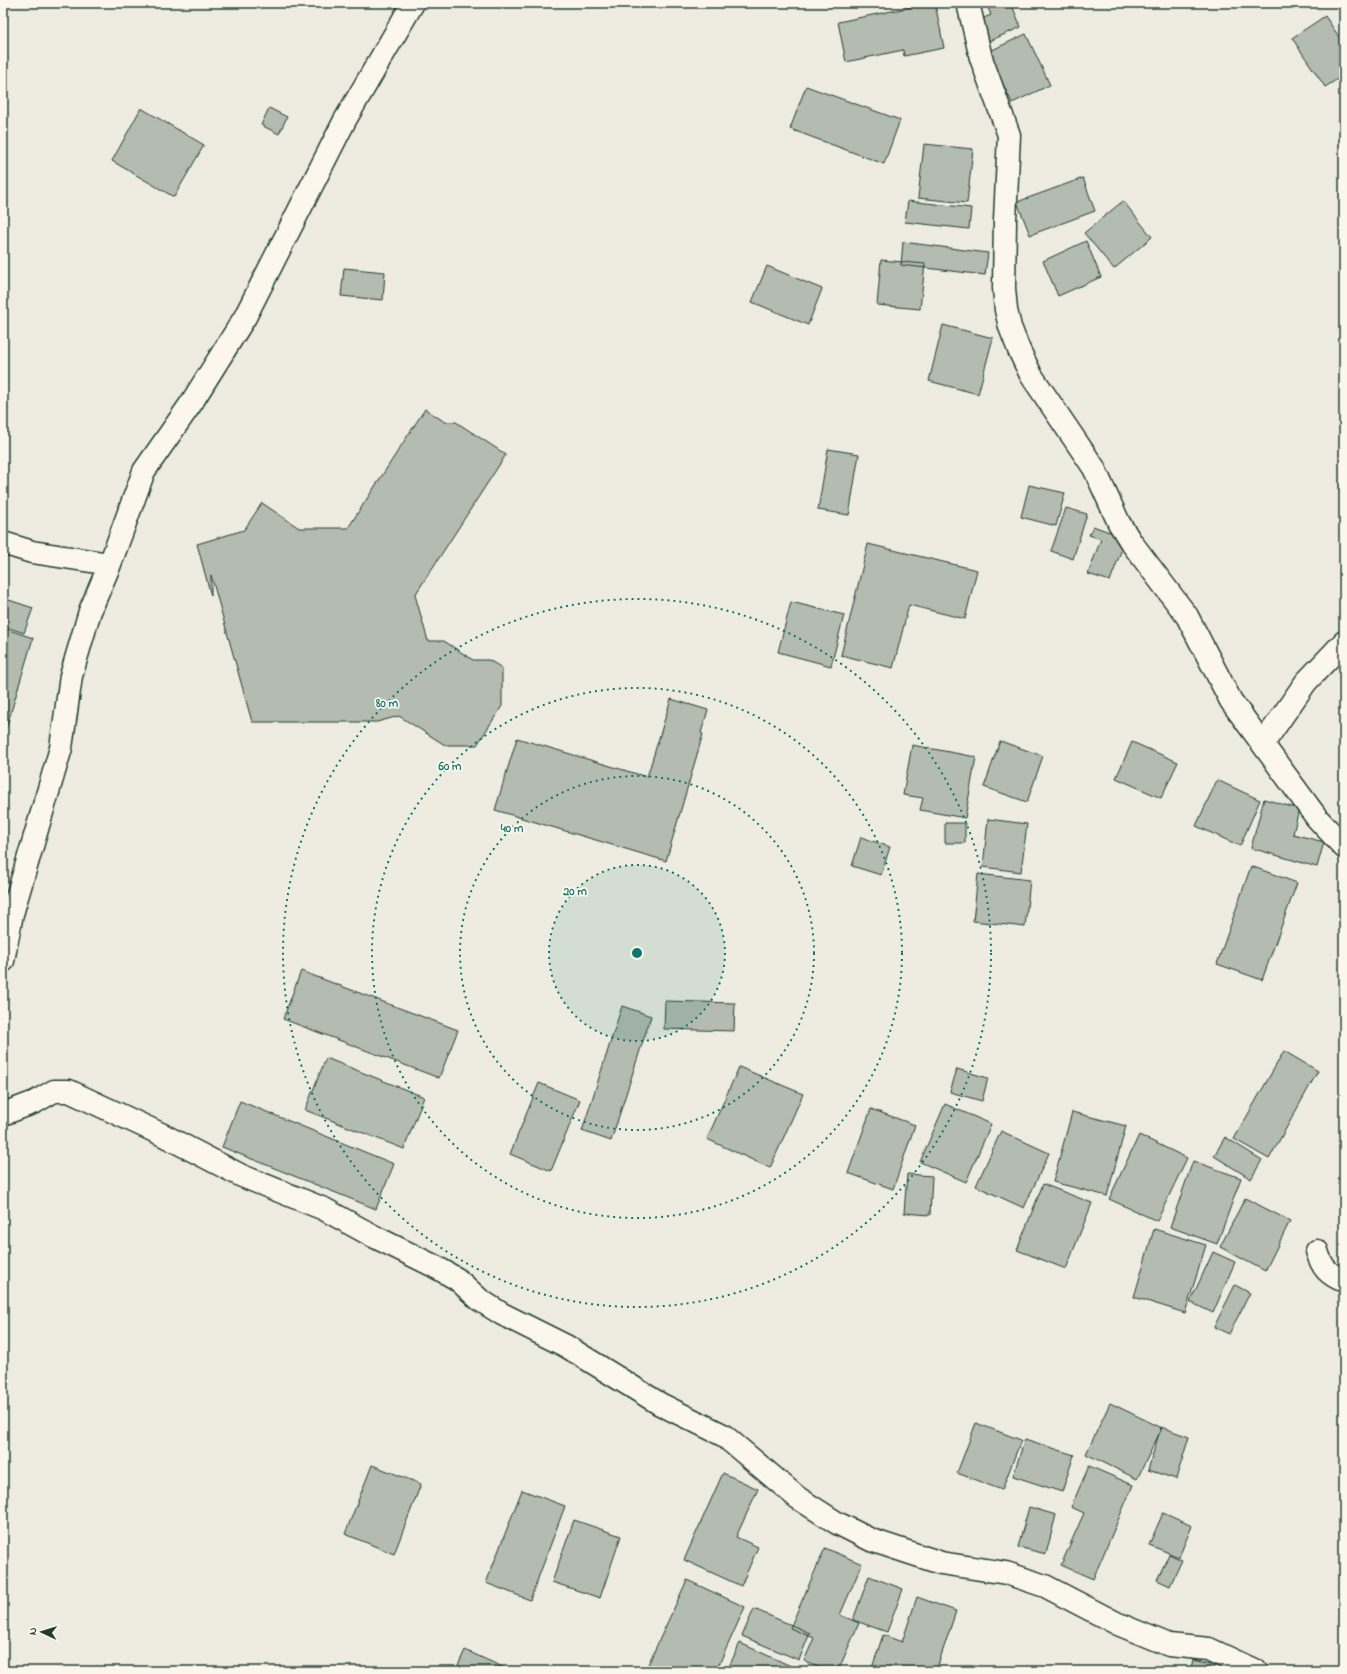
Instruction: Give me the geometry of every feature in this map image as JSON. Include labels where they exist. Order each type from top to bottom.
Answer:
[{"type":"street","points":[[3,961],[12,914],[61,748],[71,676],[90,611],[110,564],[144,472],[190,405],[245,317],[345,120],[413,3]]},
{"type":"street","points":[[968,3],[981,58],[1009,136],[1003,268],[1006,310],[1013,335],[1031,375],[1094,468],[1123,530],[1187,616],[1231,701],[1316,818],[1344,847]]},
{"type":"street","points":[[3,543],[32,552],[110,564]]},
{"type":"street","points":[[1263,744],[1306,682],[1344,642]]},
{"type":"street","points":[[3,1114],[35,1102],[54,1091],[69,1091],[163,1135],[242,1176],[324,1209],[373,1236],[434,1266],[457,1279],[480,1300],[502,1314],[566,1346],[660,1404],[723,1435],[798,1498],[837,1523],[871,1540],[941,1563],[1006,1573],[1019,1577],[1045,1586],[1118,1624],[1169,1645],[1209,1649],[1256,1671]]},
{"type":"street","points":[[1317,1251],[1322,1266],[1336,1278],[1344,1281]]},
{"type":"building","points":[[935,3],[944,48],[904,56],[903,50],[846,62],[838,22]]},
{"type":"building","points":[[986,3],[1011,3],[1021,27],[985,43],[976,21],[991,15]]},
{"type":"building","points":[[1325,16],[1344,44],[1344,75],[1325,87],[1292,38]]},
{"type":"building","points":[[1026,34],[1050,85],[1012,103],[988,52]]},
{"type":"building","points":[[806,86],[900,120],[884,164],[790,129]]},
{"type":"building","points":[[141,108],[204,145],[174,197],[112,161]]},
{"type":"building","points":[[269,108],[287,117],[279,134],[261,125]]},
{"type":"building","points":[[924,144],[973,149],[967,203],[918,198]]},
{"type":"building","points":[[1083,178],[1095,211],[1030,235],[1017,202]]},
{"type":"building","points":[[908,201],[971,208],[969,229],[905,222]]},
{"type":"building","points":[[1123,201],[1152,237],[1114,269],[1084,233]]},
{"type":"building","points":[[1086,241],[1101,277],[1058,296],[1043,261]]},
{"type":"building","points":[[903,242],[988,253],[985,275],[901,265]]},
{"type":"building","points":[[881,260],[925,264],[920,309],[877,305]]},
{"type":"building","points":[[767,266],[822,289],[808,325],[752,302]]},
{"type":"building","points":[[344,268],[385,272],[383,300],[341,296]]},
{"type":"building","points":[[943,325],[993,338],[978,394],[929,381]]},
{"type":"building","points":[[425,409],[445,422],[456,422],[505,454],[415,595],[428,641],[444,641],[473,660],[489,660],[502,668],[502,706],[477,745],[445,745],[399,716],[377,722],[252,722],[211,575],[211,596],[197,544],[244,530],[262,503],[299,528],[348,528]]},
{"type":"building","points":[[828,449],[859,454],[849,515],[818,510]]},
{"type":"building","points":[[1029,485],[1065,493],[1056,526],[1021,517]]},
{"type":"building","points":[[1066,508],[1087,514],[1073,559],[1051,551]]},
{"type":"building","points":[[1093,526],[1126,538],[1110,581],[1088,574],[1101,539],[1089,535]]},
{"type":"building","points":[[868,544],[977,570],[965,619],[909,605],[893,668],[841,655]]},
{"type":"building","points":[[3,598],[33,608],[24,633],[3,626]]},
{"type":"building","points":[[791,602],[844,615],[831,666],[778,652]]},
{"type":"building","points":[[3,628],[33,638],[3,739]]},
{"type":"building","points":[[671,699],[708,710],[701,733],[703,734],[666,861],[495,810],[517,738],[647,777]]},
{"type":"building","points":[[1000,741],[1043,756],[1027,802],[984,787]]},
{"type":"building","points":[[1132,742],[1178,762],[1161,798],[1116,778]]},
{"type":"building","points":[[912,745],[976,757],[965,818],[920,810],[923,798],[903,795]]},
{"type":"building","points":[[1217,780],[1260,800],[1240,846],[1196,826]]},
{"type":"building","points":[[1264,799],[1299,809],[1293,834],[1324,842],[1317,867],[1251,848]]},
{"type":"building","points":[[988,819],[1027,824],[1021,872],[983,867]]},
{"type":"building","points":[[945,823],[965,823],[965,843],[945,843]]},
{"type":"building","points":[[861,837],[890,847],[881,875],[852,866]]},
{"type":"building","points":[[1251,866],[1297,883],[1262,980],[1217,964]]},
{"type":"building","points":[[978,874],[1030,880],[1025,927],[973,921]]},
{"type":"building","points":[[301,971],[458,1030],[439,1078],[283,1019]]},
{"type":"building","points":[[665,1001],[735,1003],[734,1031],[664,1029]]},
{"type":"building","points":[[622,1006],[651,1016],[611,1141],[582,1131]]},
{"type":"building","points":[[1284,1051],[1318,1071],[1269,1159],[1234,1139]]},
{"type":"building","points":[[326,1058],[424,1097],[404,1149],[305,1110]]},
{"type":"building","points":[[739,1067],[803,1094],[770,1168],[707,1139]]},
{"type":"building","points":[[957,1069],[988,1078],[982,1101],[950,1092]]},
{"type":"building","points":[[539,1083],[580,1100],[551,1171],[510,1154]]},
{"type":"building","points":[[240,1101],[394,1164],[376,1209],[222,1147]]},
{"type":"building","points":[[945,1104],[991,1124],[966,1182],[920,1162]]},
{"type":"building","points":[[871,1109],[915,1125],[893,1189],[848,1173]]},
{"type":"building","points":[[1072,1112],[1126,1126],[1107,1196],[1053,1182]]},
{"type":"building","points":[[1001,1131],[1049,1153],[1024,1208],[976,1186]]},
{"type":"building","points":[[1139,1135],[1187,1158],[1157,1221],[1109,1199]]},
{"type":"building","points":[[1225,1137],[1262,1160],[1251,1179],[1214,1156]]},
{"type":"building","points":[[1193,1161],[1241,1178],[1217,1244],[1170,1227]]},
{"type":"building","points":[[907,1174],[932,1176],[930,1215],[904,1213]]},
{"type":"building","points":[[1043,1184],[1092,1203],[1066,1269],[1017,1250]]},
{"type":"building","points":[[1245,1198],[1290,1221],[1265,1271],[1220,1247]]},
{"type":"building","points":[[1154,1229],[1206,1245],[1185,1313],[1134,1297]]},
{"type":"building","points":[[1213,1252],[1235,1262],[1213,1313],[1190,1302]]},
{"type":"building","points":[[1235,1285],[1250,1293],[1229,1334],[1214,1327]]},
{"type":"building","points":[[1110,1403],[1162,1428],[1137,1479],[1086,1454]]},
{"type":"building","points":[[976,1423],[1021,1440],[1002,1490],[957,1473]]},
{"type":"building","points":[[1161,1427],[1189,1437],[1176,1479],[1148,1470]]},
{"type":"building","points":[[1025,1439],[1074,1455],[1062,1492],[1013,1476]]},
{"type":"building","points":[[372,1465],[421,1484],[394,1554],[345,1534]]},
{"type":"building","points":[[1089,1466],[1133,1485],[1093,1579],[1061,1565],[1084,1513],[1071,1507]]},
{"type":"building","points":[[723,1473],[758,1489],[736,1537],[758,1547],[741,1586],[684,1560]]},
{"type":"building","points":[[522,1490],[565,1506],[530,1600],[486,1583]]},
{"type":"building","points":[[1029,1507],[1056,1515],[1046,1554],[1018,1547]]},
{"type":"building","points":[[1163,1513],[1192,1526],[1179,1557],[1149,1545]]},
{"type":"building","points":[[574,1520],[621,1536],[600,1598],[552,1582]]},
{"type":"building","points":[[825,1548],[862,1564],[840,1615],[859,1623],[838,1671],[827,1671],[804,1661],[814,1638],[790,1628]]},
{"type":"building","points":[[1169,1554],[1182,1560],[1170,1586],[1157,1580]]},
{"type":"building","points":[[869,1576],[903,1589],[887,1632],[853,1620]]},
{"type":"building","points":[[687,1580],[745,1607],[716,1671],[645,1671]]},
{"type":"building","points":[[917,1597],[956,1611],[936,1671],[871,1671],[883,1635],[902,1642]]},
{"type":"building","points":[[754,1609],[810,1633],[799,1660],[742,1636]]},
{"type":"building","points":[[740,1643],[793,1667],[791,1671],[727,1671]]},
{"type":"building","points":[[465,1650],[507,1669],[506,1671],[456,1670]]},
{"type":"building","points":[[1194,1660],[1215,1665],[1214,1671],[1191,1671]]}]
